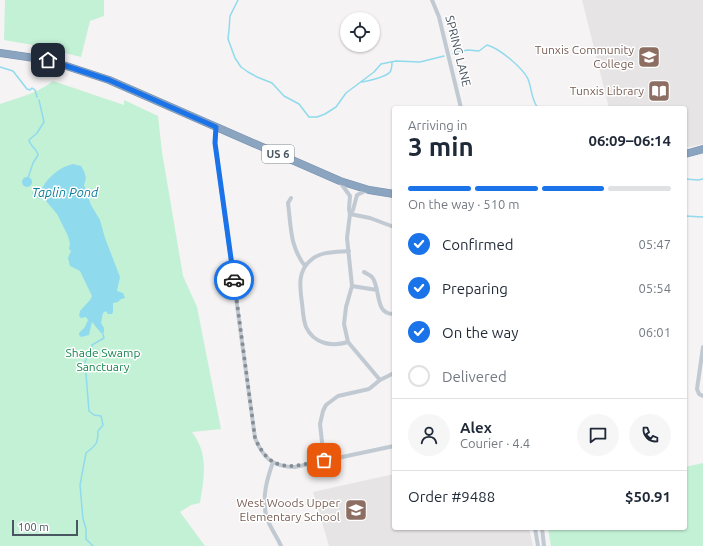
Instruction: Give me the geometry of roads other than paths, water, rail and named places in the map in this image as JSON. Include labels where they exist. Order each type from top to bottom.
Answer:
[{"type":"highway","name":"US 6","points":[[0,53],[48,60],[90,72],[340,181],[369,190],[392,194]]},
{"type":"highway","points":[[687,154],[703,150]]},
{"type":"street","name":"SPRING LANE","points":[[432,0],[439,17],[461,106]]},
{"type":"street","points":[[216,127],[215,143],[255,438],[261,451],[273,462],[284,467],[295,467],[392,446]]},
{"type":"street","points":[[340,181],[350,196],[350,214],[347,238],[352,286],[346,307],[344,324],[348,342],[380,380]]},
{"type":"street","points":[[350,214],[353,210],[357,195],[369,190]]},
{"type":"street","points":[[291,198],[288,203],[292,242],[296,254],[306,266]]},
{"type":"street","points":[[350,214],[370,218],[392,226]]},
{"type":"street","points":[[348,342],[329,345],[318,340],[309,332],[305,321],[300,287],[301,277],[306,266],[312,259],[321,255],[349,251]]},
{"type":"street","points":[[364,272],[373,279],[382,308],[386,313],[392,314]]},
{"type":"street","points":[[352,286],[377,290]]},
{"type":"street","points":[[703,348],[697,389],[699,394],[703,396]]},
{"type":"street","points":[[324,460],[320,424],[326,405],[338,396],[370,389],[380,380],[392,374]]},
{"type":"street","points":[[273,462],[264,495],[266,516],[281,546]]},
{"type":"street","points":[[535,530],[538,546]]},
{"type":"street","points":[[542,530],[544,546]]},
{"type":"water","name":"Taplin Pond","points":[[73,164],[81,166],[84,171],[86,178],[84,185],[91,205],[100,220],[105,238],[120,277],[117,291],[123,293],[125,298],[113,303],[112,314],[108,314],[106,311],[103,313],[101,323],[104,328],[104,332],[101,333],[92,322],[89,335],[81,337],[79,333],[85,327],[88,320],[86,317],[81,318],[79,316],[80,311],[92,296],[80,271],[70,266],[68,258],[71,251],[69,249],[70,244],[68,236],[57,214],[46,201],[42,188],[55,173],[64,167]]},
{"type":"water","points":[[25,177],[29,177],[32,182],[29,187],[25,187],[22,184],[22,180]]},
{"type":"waterway","points":[[238,0],[230,16],[228,39],[235,58],[241,67],[257,77],[272,83],[284,96],[299,104],[309,117],[317,117],[336,107],[346,93],[374,72],[381,64],[396,61],[420,62],[444,56]]},
{"type":"waterway","points":[[453,53],[468,50],[479,51],[487,45],[498,50],[516,64],[528,79],[537,106]]},
{"type":"waterway","points":[[362,82],[385,76],[390,72],[392,62]]},
{"type":"waterway","points":[[0,67],[13,71],[27,89],[30,90],[32,88],[35,90],[37,97]]},
{"type":"waterway","points":[[28,178],[33,163],[38,155],[29,140],[37,133],[44,122],[39,100]]},
{"type":"waterway","points":[[687,179],[703,179]]},
{"type":"waterway","points":[[33,193],[39,198],[47,198]]},
{"type":"waterway","points":[[687,216],[703,217]]},
{"type":"waterway","points":[[93,546],[86,539],[80,485],[86,453],[96,444],[98,439],[98,431],[103,425],[101,416],[94,415],[89,411],[85,362],[92,345],[104,338],[102,331]]},
{"type":"place","name":"Tunxis Community College","points":[[649,57]]},
{"type":"place","name":"Tunxis Library","points":[[659,91]]},
{"type":"place","name":"West Woods Upper Elementary School","points":[[356,510]]},
{"type":"park label","name":"Shade Swamp Sanctuary","points":[[103,360]]}]
